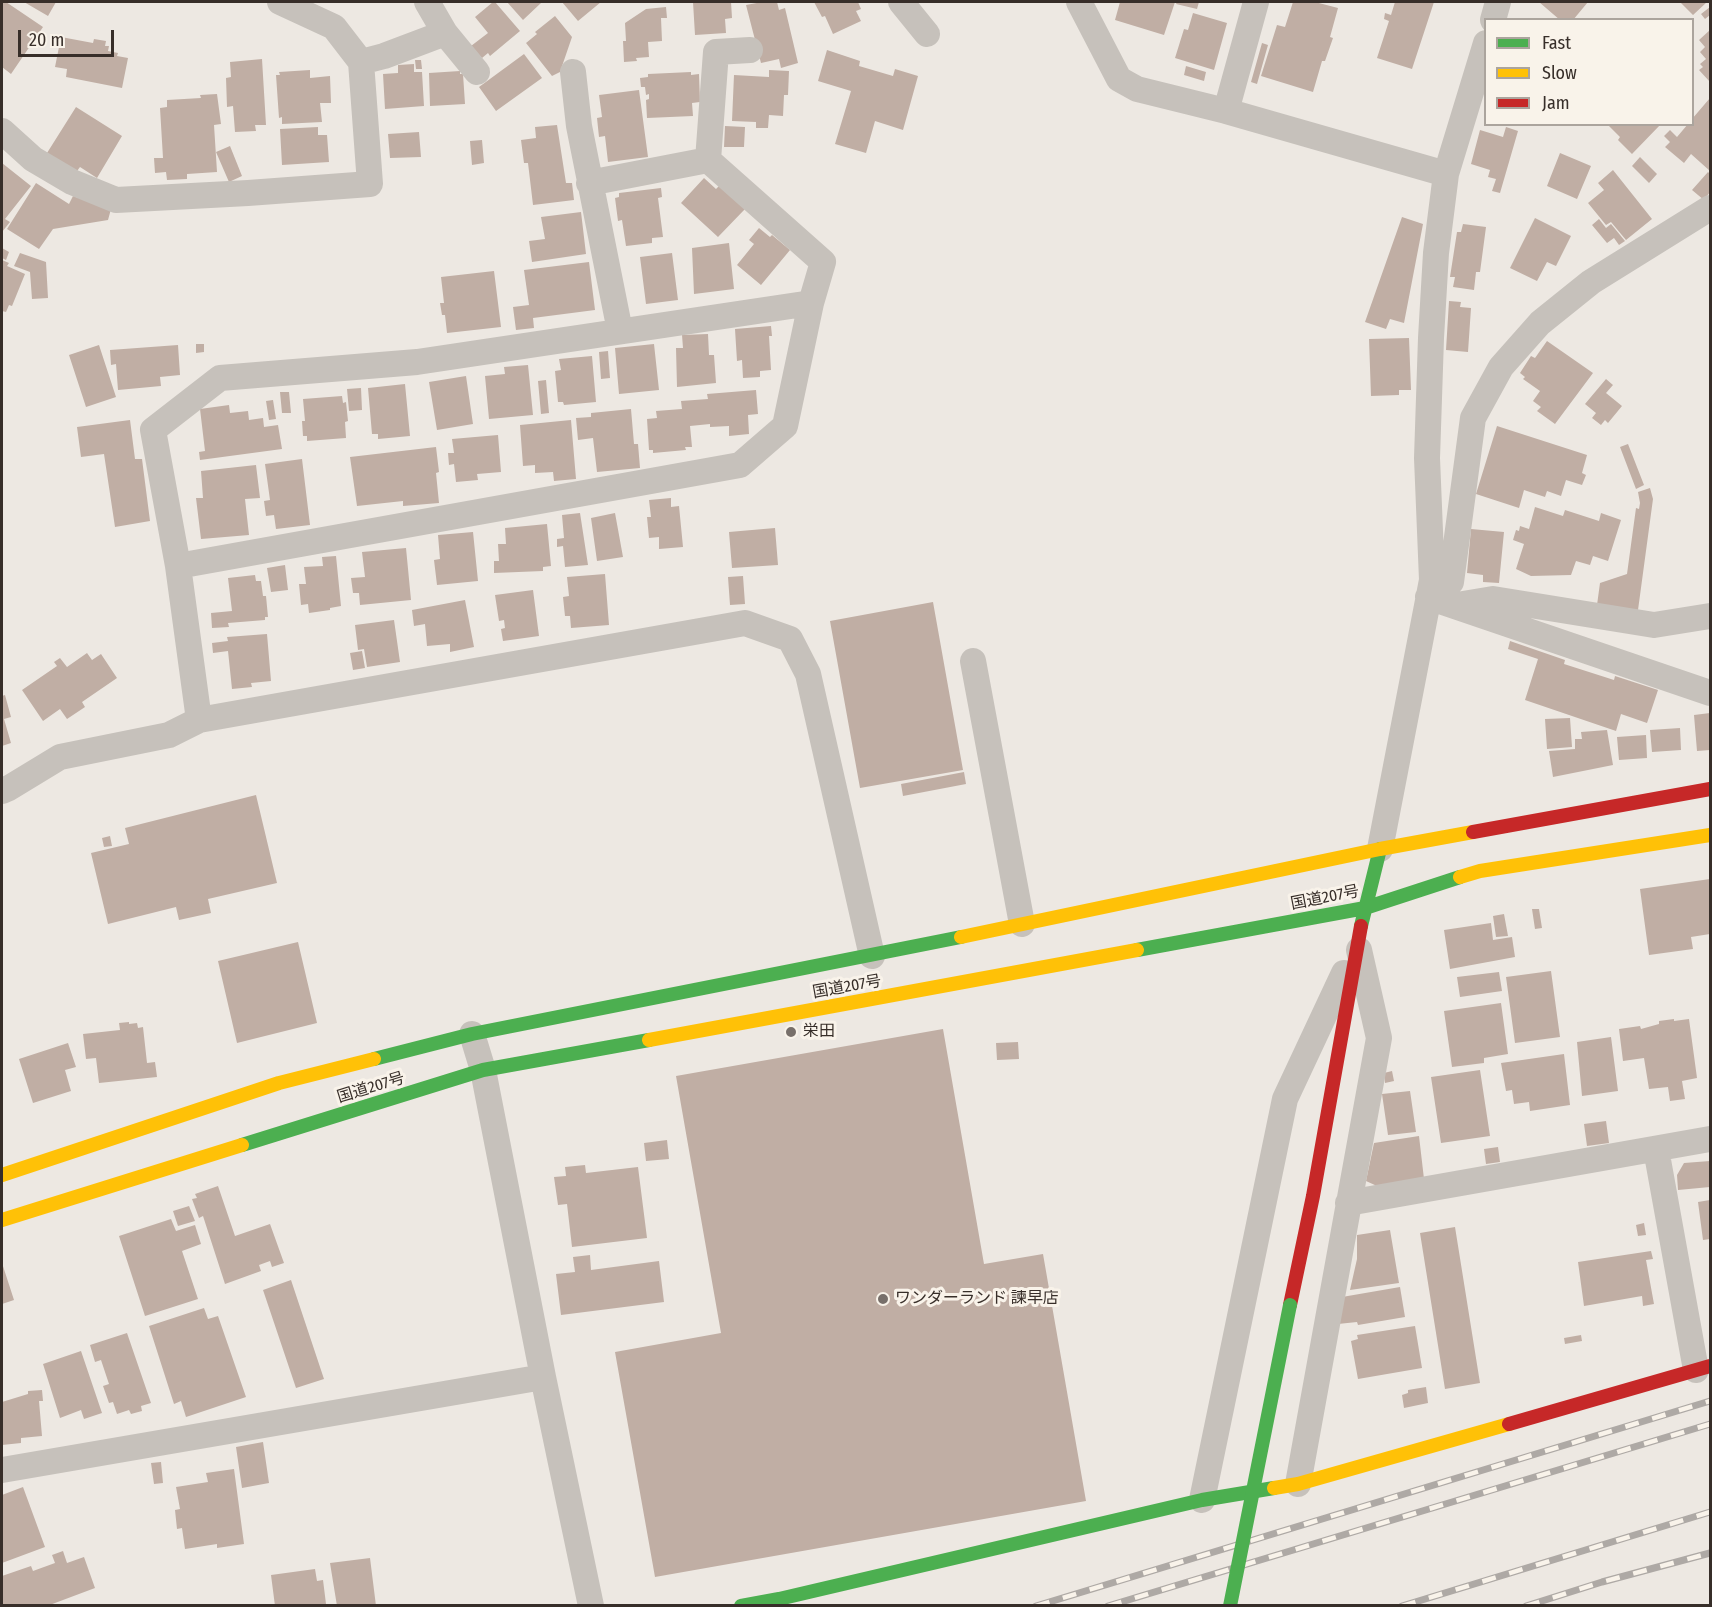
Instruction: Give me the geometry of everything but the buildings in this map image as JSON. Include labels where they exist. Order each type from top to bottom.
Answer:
[{"type":"street","points":[[2,130],[33,159],[72,182],[116,200],[248,194],[370,184],[361,62],[334,27],[280,2]]},
{"type":"street","points":[[427,2],[446,33],[477,72]]},
{"type":"street","points":[[901,2],[927,34]]},
{"type":"street","points":[[1226,111],[1256,2]]},
{"type":"street","points":[[1493,18],[1498,2]]},
{"type":"street","points":[[1084,5],[1119,79],[1137,90],[1226,111],[1446,174]]},
{"type":"street","points":[[361,62],[446,33]]},
{"type":"street","points":[[1230,1605],[1313,1196],[1357,944],[1380,849],[1430,588],[1427,458],[1436,253],[1446,174],[1484,46]]},
{"type":"street","points":[[708,160],[716,52],[750,50]]},
{"type":"street","points":[[573,72],[589,183],[620,331]]},
{"type":"street","points":[[589,183],[708,160]]},
{"type":"street","points":[[178,566],[740,465],[785,426],[811,303],[823,262],[708,160]]},
{"type":"street","points":[[1430,588],[1451,582],[1473,418],[1501,367],[1540,323],[1591,282],[1710,208]]},
{"type":"street","points":[[199,720],[178,566],[153,430],[220,378],[417,362],[811,303]]},
{"type":"street","points":[[1430,588],[1454,606],[1710,693]]},
{"type":"street","points":[[1454,606],[1493,599],[1654,625],[1710,616]]},
{"type":"street","points":[[2,791],[60,757],[169,735],[199,720],[745,623],[790,639],[808,674],[872,956]]},
{"type":"street","points":[[973,661],[1022,924]]},
{"type":"street","points":[[2,1175],[279,1083],[472,1034],[872,956],[1380,849],[1710,789]]},
{"type":"street","name":"国道207号","points":[[2,1220],[483,1071],[1365,908],[1480,871],[1710,835]]},
{"type":"street","points":[[1298,1484],[1379,1038],[1357,944]]},
{"type":"street","points":[[1202,1500],[1285,1099],[1357,944]]},
{"type":"street","points":[[472,1034],[483,1071],[543,1377],[591,1605]]},
{"type":"street","points":[[1348,1203],[1710,1139]]},
{"type":"street","points":[[741,1605],[779,1599],[1202,1500],[1298,1484],[1703,1368],[1656,1149]]},
{"type":"street","points":[[2,1470],[543,1377]]},
{"type":"railway","points":[[1036,1606],[1710,1401]]},
{"type":"railway","points":[[1108,1606],[1710,1424]]},
{"type":"railway","points":[[1402,1606],[1710,1512]]},
{"type":"railway","points":[[1526,1606],[1602,1582],[1710,1553]]},
{"type":"traffic: fast","points":[[1361,926],[1380,849]]},
{"type":"traffic: fast","points":[[1137,950],[1365,908],[1460,877]]},
{"type":"traffic: fast","points":[[374,1059],[472,1034],[961,937]]},
{"type":"traffic: fast","points":[[242,1145],[483,1070],[649,1040]]},
{"type":"traffic: fast","points":[[1230,1606],[1290,1305]]},
{"type":"traffic: fast","points":[[741,1606],[1202,1500],[1274,1488]]},
{"type":"traffic: slow","points":[[961,937],[1380,849],[1473,832]]},
{"type":"traffic: slow","points":[[1460,877],[1480,871],[1710,835]]},
{"type":"traffic: slow","points":[[649,1040],[1137,950]]},
{"type":"traffic: slow","points":[[2,1175],[279,1083],[374,1059]]},
{"type":"traffic: slow","points":[[2,1220],[242,1145]]},
{"type":"traffic: slow","points":[[1274,1488],[1298,1484],[1509,1424]]},
{"type":"traffic: jam","points":[[1473,832],[1710,789]]},
{"type":"traffic: jam","points":[[1290,1305],[1313,1196],[1361,926]]},
{"type":"traffic: jam","points":[[1509,1424],[1710,1366]]},
{"type":"place","name":"栄田","points":[[791,1032]]},
{"type":"place","name":"ワンダーランド 諫早店","points":[[883,1299]]}]
